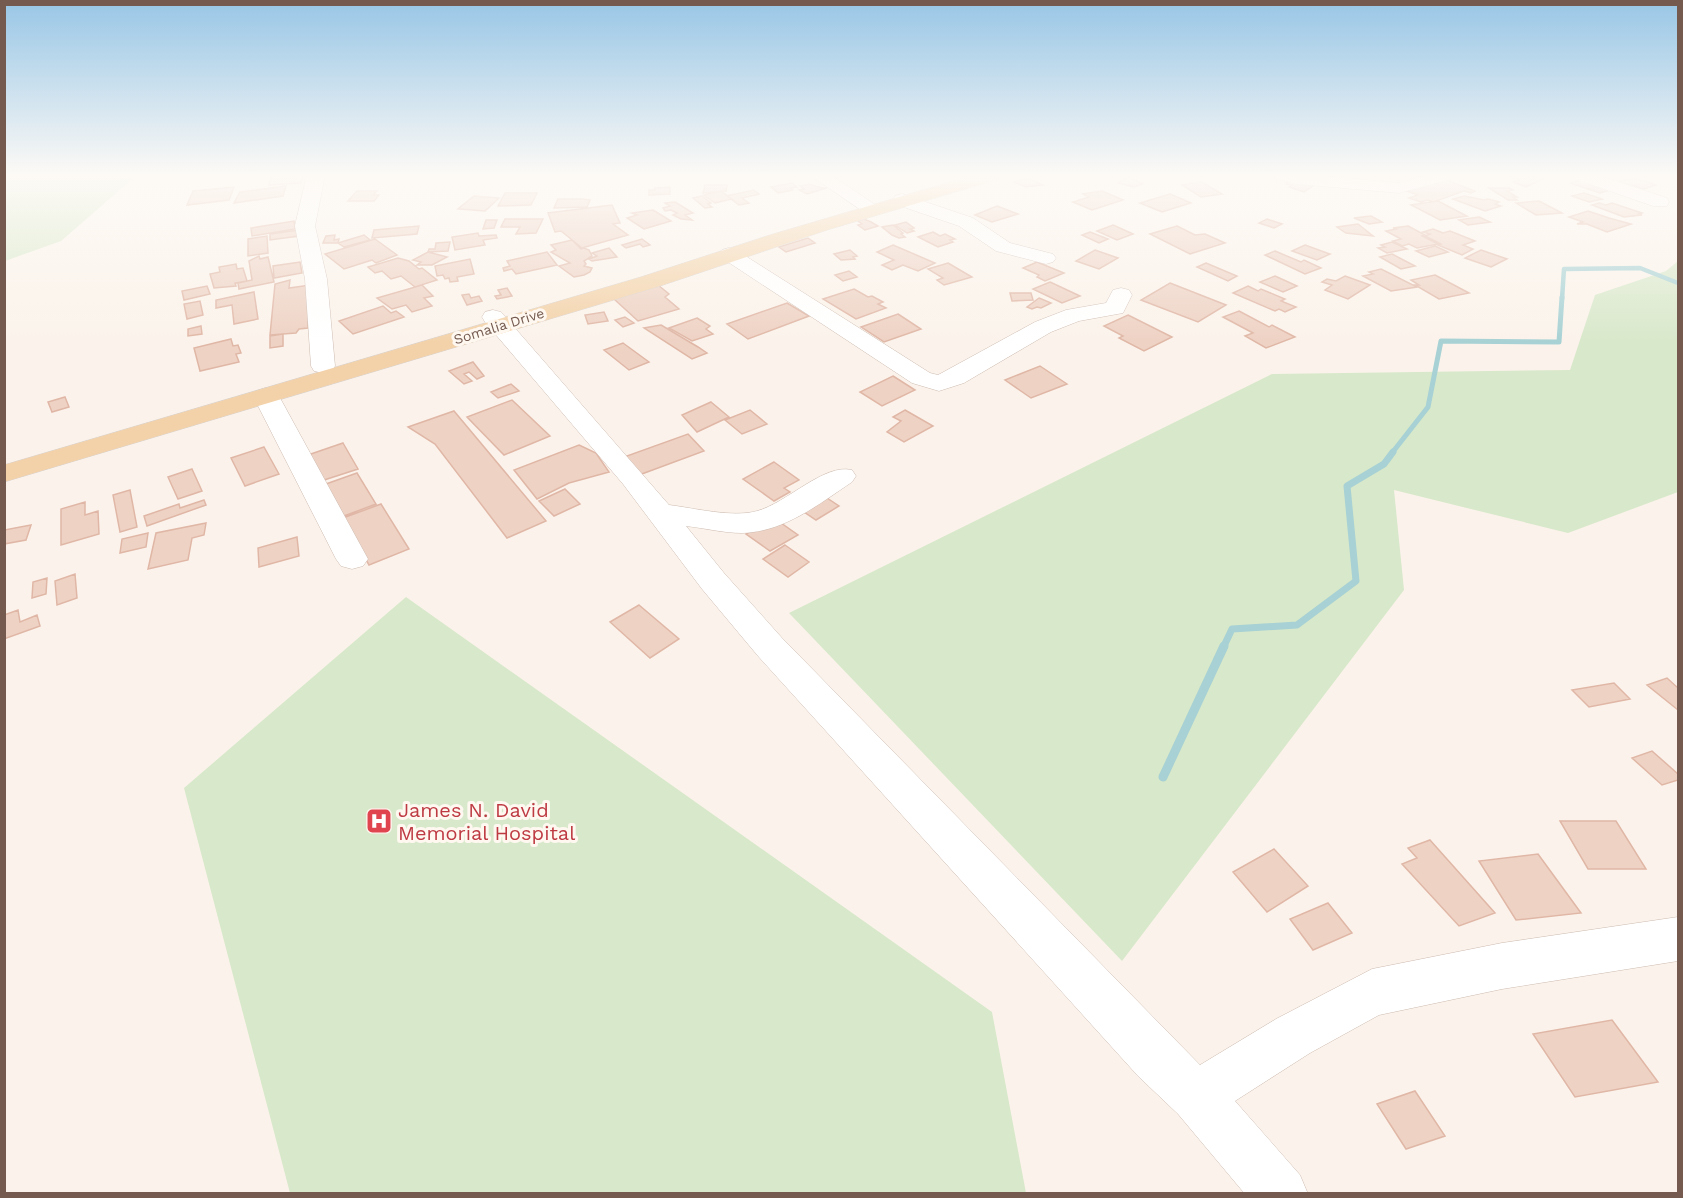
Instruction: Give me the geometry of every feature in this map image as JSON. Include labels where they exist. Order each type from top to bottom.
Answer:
[{"type":"main road","name":"Somalia Drive","points":[[4,474],[266,396],[787,231]]},
{"type":"main road","name":"Somalia Drive","points":[[4,460],[323,366],[649,282],[803,231]]},
{"type":"street","points":[[306,231],[316,279],[323,366]]},
{"type":"street","points":[[979,231],[1003,247],[1046,258]]},
{"type":"street","points":[[729,254],[921,378],[939,383],[955,378],[1043,327],[1074,315],[1115,308],[1121,295]]},
{"type":"street","points":[[497,321],[633,478],[713,581],[770,647],[1156,1058],[1196,1096],[1281,1194]]},
{"type":"street","points":[[266,396],[352,559]]},
{"type":"street","points":[[660,513],[742,523],[763,520],[796,507],[842,476]]},
{"type":"street","points":[[1196,1096],[1293,1036],[1372,993],[1502,966],[1678,939]]},
{"type":"green space","points":[[5,231],[73,231],[61,241],[5,261]]},
{"type":"green space","points":[[1678,261],[1678,492],[1568,533],[1394,490],[1404,590],[1122,961],[789,613],[1272,374],[1570,370],[1595,295],[1666,271]]},
{"type":"green space","points":[[406,597],[992,1012],[1026,1193],[290,1193],[184,788]]},
{"type":"building","points":[[251,231],[283,231],[252,236]]},
{"type":"building","points":[[299,231],[299,236],[270,240],[270,234]]},
{"type":"building","points":[[374,231],[418,231],[417,234],[372,238]]},
{"type":"building","points":[[518,231],[537,231],[536,233],[516,234]]},
{"type":"building","points":[[555,231],[622,231],[628,235],[582,248],[561,231]]},
{"type":"building","points":[[887,231],[900,231],[905,237],[899,238]]},
{"type":"building","points":[[1097,231],[1126,231],[1133,234],[1117,240]]},
{"type":"building","points":[[1160,231],[1187,231],[1195,235],[1205,234],[1225,243],[1190,254],[1150,234]]},
{"type":"building","points":[[1343,231],[1367,231],[1373,236]]},
{"type":"building","points":[[1386,231],[1417,231],[1438,244],[1417,248],[1409,244],[1402,246],[1393,241],[1401,239]]},
{"type":"building","points":[[1450,231],[1475,241],[1463,245],[1473,249],[1462,255],[1438,245],[1441,244],[1425,236],[1430,234],[1423,232]]},
{"type":"building","points":[[933,232],[955,239],[950,240],[953,242],[938,247],[918,237]]},
{"type":"building","points":[[1090,232],[1108,239],[1099,243],[1082,235]]},
{"type":"building","points":[[478,233],[479,236],[496,235],[497,238],[483,240],[485,245],[455,250],[452,237]]},
{"type":"building","points":[[335,235],[334,240],[339,239],[338,243],[323,243],[326,236]]},
{"type":"building","points":[[364,235],[370,240],[344,247],[338,243]]},
{"type":"building","points":[[267,236],[268,253],[248,256],[248,239]]},
{"type":"building","points":[[808,238],[815,243],[786,252],[779,247]]},
{"type":"building","points":[[375,239],[397,255],[376,263],[372,260],[344,269],[325,254]]},
{"type":"building","points":[[642,239],[650,245],[643,247],[640,244],[626,248],[622,245]]},
{"type":"building","points":[[572,240],[581,249],[589,250],[592,256],[584,261],[586,264],[584,266],[592,268],[590,272],[574,277],[559,266],[570,263],[551,252],[556,250],[551,245]]},
{"type":"building","points":[[450,242],[448,251],[428,252],[429,249],[435,249],[436,243]]},
{"type":"building","points":[[1392,242],[1407,249],[1387,253],[1378,248],[1385,247],[1381,245]]},
{"type":"building","points":[[893,245],[935,263],[918,271],[903,265],[892,270],[882,265],[894,260],[877,252]]},
{"type":"building","points":[[1305,245],[1330,254],[1317,260],[1292,251]]},
{"type":"building","points":[[1435,246],[1448,252],[1429,257],[1416,251]]},
{"type":"building","points":[[609,248],[617,257],[592,261],[589,259],[597,256],[592,253]]},
{"type":"building","points":[[850,250],[857,256],[853,257],[855,259],[841,260],[834,254]]},
{"type":"building","points":[[1095,250],[1118,258],[1099,269],[1076,261]]},
{"type":"building","points":[[1481,250],[1507,259],[1491,267],[1465,258]]},
{"type":"building","points":[[1275,251],[1321,268],[1305,274],[1265,255]]},
{"type":"building","points":[[428,252],[447,257],[432,265],[417,265],[421,262],[413,260]]},
{"type":"building","points":[[547,252],[557,265],[516,274],[512,269],[504,271],[503,268],[510,266],[507,261]]},
{"type":"building","points":[[1392,254],[1415,266],[1401,269],[1380,257]]},
{"type":"building","points":[[259,256],[260,259],[268,257],[274,282],[239,289],[238,283],[252,280],[249,261]]},
{"type":"building","points":[[398,258],[409,261],[419,269],[422,268],[437,280],[415,287],[401,276],[391,279],[382,271],[375,273],[368,267]]},
{"type":"building","points":[[470,259],[474,274],[457,277],[458,281],[450,282],[449,278],[445,279],[443,275],[437,276],[435,266]]},
{"type":"building","points":[[300,262],[302,273],[274,278],[273,266]]},
{"type":"building","points":[[1037,262],[1064,273],[1045,281],[1037,277],[1039,275],[1023,268]]},
{"type":"building","points":[[948,263],[972,277],[944,285],[937,280],[943,278],[928,269]]},
{"type":"building","points":[[1206,263],[1237,276],[1228,281],[1197,267]]},
{"type":"building","points":[[236,264],[237,269],[243,268],[247,281],[235,283],[236,286],[214,288],[210,274],[220,272],[219,267]]},
{"type":"building","points":[[1381,269],[1417,287],[1391,291],[1363,276]]},
{"type":"building","points":[[849,271],[857,277],[843,281],[835,275]]},
{"type":"building","points":[[1435,275],[1469,293],[1439,299],[1415,285],[1419,285],[1411,280]]},
{"type":"building","points":[[1275,276],[1297,286],[1283,292],[1260,282]]},
{"type":"building","points":[[1345,276],[1370,285],[1348,299],[1325,290],[1332,285],[1322,282],[1327,279],[1336,281]]},
{"type":"building","points":[[290,280],[289,288],[310,285],[308,328],[299,329],[296,333],[270,335],[275,284]]},
{"type":"building","points":[[1050,282],[1080,296],[1062,303],[1033,289]]},
{"type":"building","points":[[1170,283],[1226,305],[1198,322],[1141,300]]},
{"type":"building","points":[[422,285],[433,296],[424,298],[432,306],[412,312],[406,305],[392,309],[377,298]]},
{"type":"building","points":[[658,285],[669,294],[665,297],[679,309],[638,321],[613,298]]},
{"type":"building","points":[[207,286],[210,294],[184,300],[182,291]]},
{"type":"building","points":[[1248,286],[1285,299],[1281,301],[1296,307],[1285,312],[1279,309],[1275,311],[1233,293]]},
{"type":"building","points":[[507,288],[512,296],[497,299],[495,296],[501,295],[498,290]]},
{"type":"building","points":[[854,289],[883,302],[878,304],[886,308],[856,319],[823,299]]},
{"type":"building","points":[[254,292],[258,319],[234,324],[232,305],[216,308],[216,300]]},
{"type":"building","points":[[1010,293],[1031,293],[1033,300],[1012,301]]},
{"type":"building","points":[[469,294],[471,298],[479,296],[482,301],[467,305],[462,295]]},
{"type":"building","points":[[1039,298],[1051,303],[1041,308],[1027,307]]},
{"type":"building","points":[[200,301],[203,315],[187,319],[184,304]]},
{"type":"building","points":[[787,303],[809,316],[748,339],[727,324]]},
{"type":"building","points":[[383,306],[391,313],[396,311],[404,317],[353,334],[339,321]]},
{"type":"building","points":[[1239,311],[1269,327],[1272,325],[1295,337],[1266,348],[1245,336],[1253,333],[1223,317]]},
{"type":"building","points":[[604,312],[608,321],[588,324],[585,315]]},
{"type":"building","points":[[898,314],[921,329],[884,342],[861,327]]},
{"type":"building","points":[[1128,315],[1172,337],[1144,351],[1119,338],[1123,336],[1104,326]]},
{"type":"building","points":[[625,317],[634,323],[623,327],[615,320]]},
{"type":"building","points":[[697,318],[710,326],[706,329],[713,334],[692,341],[669,328]]},
{"type":"building","points":[[661,325],[707,353],[692,359],[644,328]]},
{"type":"building","points":[[201,326],[202,334],[188,336],[188,329]]},
{"type":"building","points":[[283,334],[283,346],[270,348],[270,336]]},
{"type":"building","points":[[231,339],[233,346],[238,345],[241,353],[236,354],[239,362],[200,371],[194,348]]},
{"type":"building","points":[[623,343],[649,362],[629,370],[604,350]]},
{"type":"building","points":[[473,362],[484,376],[477,379],[469,372],[464,374],[472,381],[464,384],[449,371]]},
{"type":"building","points":[[1040,366],[1067,384],[1031,398],[1005,380]]},
{"type":"building","points":[[893,376],[915,390],[882,406],[860,392]]},
{"type":"building","points":[[511,384],[519,391],[498,398],[491,392]]},
{"type":"building","points":[[65,397],[69,407],[52,412],[48,402]]},
{"type":"building","points":[[512,400],[550,436],[504,455],[467,417]]},
{"type":"building","points":[[711,402],[729,417],[697,432],[682,415]]},
{"type":"building","points":[[750,410],[767,424],[742,434],[725,420]]},
{"type":"building","points":[[905,410],[933,426],[904,442],[887,432],[901,421],[893,417]]},
{"type":"building","points":[[454,411],[546,521],[507,538],[435,444],[408,427]]},
{"type":"building","points":[[688,434],[704,451],[639,475],[624,457]]},
{"type":"building","points":[[343,443],[358,469],[321,481],[308,455]]},
{"type":"building","points":[[579,445],[596,453],[609,472],[569,483],[537,499],[514,470]]},
{"type":"building","points":[[264,447],[279,474],[245,486],[231,458]]},
{"type":"building","points":[[774,462],[799,480],[784,488],[790,492],[774,501],[743,479]]},
{"type":"building","points":[[192,469],[202,491],[178,499],[168,477]]},
{"type":"building","points":[[357,473],[376,504],[344,516],[326,484]]},
{"type":"building","points":[[565,489],[580,504],[554,516],[539,501]]},
{"type":"building","points":[[130,490],[137,527],[120,532],[113,495]]},
{"type":"building","points":[[821,494],[839,506],[816,520],[798,508]]},
{"type":"building","points":[[204,500],[206,505],[147,526],[144,516],[179,504],[180,508]]},
{"type":"building","points":[[85,502],[85,515],[98,511],[99,534],[61,545],[61,509]]},
{"type":"building","points":[[381,504],[409,549],[369,565],[343,518]]},
{"type":"building","points":[[774,518],[798,535],[770,551],[746,534]]},
{"type":"building","points":[[206,523],[204,535],[192,538],[188,560],[148,569],[156,533]]},
{"type":"building","points":[[31,525],[26,540],[4,544],[4,530]]},
{"type":"building","points":[[148,533],[146,547],[120,553],[122,539]]},
{"type":"building","points":[[297,537],[299,556],[259,567],[258,548]]},
{"type":"building","points":[[785,545],[809,562],[788,577],[763,559]]},
{"type":"building","points":[[75,574],[77,598],[57,605],[55,581]]},
{"type":"building","points":[[47,578],[46,594],[32,598],[33,582]]},
{"type":"building","points":[[639,605],[679,639],[650,658],[610,622]]},
{"type":"building","points":[[18,610],[20,622],[37,615],[40,626],[4,639],[4,615]]},
{"type":"building","points":[[1667,678],[1678,688],[1678,710],[1647,685]]},
{"type":"building","points":[[1614,683],[1630,699],[1589,707],[1572,690]]},
{"type":"building","points":[[1652,751],[1678,774],[1678,780],[1662,785],[1632,758]]},
{"type":"building","points":[[1560,821],[1616,821],[1646,869],[1588,869]]},
{"type":"building","points":[[1430,840],[1495,913],[1459,926],[1402,864],[1417,858],[1408,848]]},
{"type":"building","points":[[1274,849],[1308,886],[1267,912],[1233,872]]},
{"type":"building","points":[[1538,854],[1581,913],[1516,920],[1479,861]]},
{"type":"building","points":[[1328,903],[1352,933],[1313,950],[1290,919]]},
{"type":"building","points":[[1612,1020],[1658,1082],[1575,1097],[1533,1034]]},
{"type":"building","points":[[1415,1091],[1445,1136],[1406,1149],[1377,1104]]},
{"type":"waterway","points":[[1562,299],[1564,269],[1640,268],[1678,283]]},
{"type":"waterway","points":[[1392,453],[1428,407],[1441,341],[1559,342],[1562,297]]},
{"type":"waterway","points":[[1223,648],[1232,629],[1297,625],[1356,581],[1347,486],[1384,464],[1393,452]]},
{"type":"waterway","points":[[1163,777],[1224,646]]},
{"type":"place","name":"James N. David Memorial Hospital","points":[[379,821]]}]
